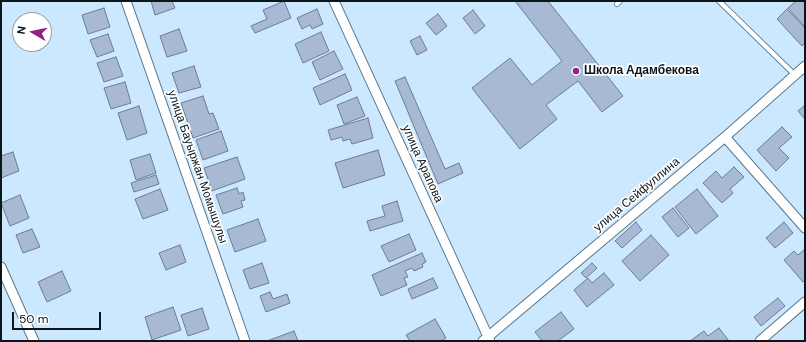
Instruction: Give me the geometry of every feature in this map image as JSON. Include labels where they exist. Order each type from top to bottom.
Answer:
[{"type":"street","name":"улица Бауыржан Момышулы","points":[[126,1],[245,341]]},
{"type":"street","name":"улица Арапова","points":[[334,1],[487,340]]},
{"type":"street","name":"улица Сейфуллина","points":[[487,340],[725,137],[805,66]]},
{"type":"street","points":[[725,137],[805,228]]},
{"type":"street","points":[[1,267],[34,341]]},
{"type":"street","points":[[760,341],[805,302]]},
{"type":"lane","points":[[719,1],[795,75]]},
{"type":"building","points":[[151,1],[172,1],[175,8],[155,15]]},
{"type":"building","points":[[284,1],[291,18],[255,33],[251,26],[267,19],[263,10]]},
{"type":"building","name":"Школа Адамбекова","points":[[515,1],[548,1],[623,96],[602,112],[578,81],[546,105],[557,119],[520,149],[472,88],[510,58],[532,85],[562,61]]},
{"type":"building","points":[[796,1],[805,1],[805,27],[788,8]]},
{"type":"building","points":[[104,8],[110,27],[88,34],[82,15]]},
{"type":"building","points":[[317,9],[323,24],[312,29],[310,25],[302,29],[297,18]]},
{"type":"building","points":[[787,9],[805,28],[805,42],[802,46],[777,19]]},
{"type":"building","points":[[473,10],[485,26],[475,34],[463,18]]},
{"type":"building","points":[[438,14],[447,26],[436,35],[426,23]]},
{"type":"building","points":[[179,29],[187,51],[167,57],[160,36]]},
{"type":"building","points":[[321,32],[329,51],[303,63],[295,44]]},
{"type":"building","points":[[108,34],[114,51],[97,57],[90,40]]},
{"type":"building","points":[[420,36],[427,50],[417,55],[410,41]]},
{"type":"building","points":[[334,51],[343,69],[320,80],[312,62]]},
{"type":"building","points":[[116,57],[123,76],[104,82],[97,63]]},
{"type":"building","points":[[194,66],[201,87],[179,93],[172,73]]},
{"type":"building","points":[[345,74],[352,90],[320,105],[313,88]]},
{"type":"building","points":[[405,77],[445,169],[459,163],[463,173],[438,184],[395,81]]},
{"type":"building","points":[[125,82],[131,103],[111,109],[104,88]]},
{"type":"building","points":[[203,96],[209,114],[213,113],[219,129],[193,138],[181,103]]},
{"type":"building","points":[[357,97],[365,116],[344,124],[337,105]]},
{"type":"building","points":[[805,105],[805,119],[798,111]]},
{"type":"building","points":[[139,106],[147,133],[127,140],[118,113]]},
{"type":"building","points":[[368,118],[373,138],[352,144],[350,139],[343,141],[342,137],[331,140],[328,130]]},
{"type":"building","points":[[782,127],[792,137],[779,148],[789,158],[776,171],[757,150]]},
{"type":"building","points":[[221,131],[228,151],[203,160],[196,140]]},
{"type":"building","points":[[378,150],[385,175],[343,188],[335,163]]},
{"type":"building","points":[[13,152],[19,171],[1,178],[1,156]]},
{"type":"building","points":[[150,154],[156,173],[136,180],[130,160]]},
{"type":"building","points":[[237,157],[245,179],[212,191],[204,168]]},
{"type":"building","points":[[734,167],[744,177],[730,189],[733,193],[722,203],[703,183],[716,171],[722,178]]},
{"type":"building","points":[[156,175],[159,184],[134,192],[131,183]]},
{"type":"building","points":[[237,188],[239,194],[243,192],[245,200],[241,201],[243,207],[223,214],[216,195]]},
{"type":"building","points":[[160,189],[168,210],[143,219],[135,199]]},
{"type":"building","points":[[697,189],[718,216],[696,234],[675,207]]},
{"type":"building","points":[[20,195],[29,218],[10,226],[1,203]]},
{"type":"building","points":[[397,201],[403,221],[370,231],[367,221],[385,216],[382,206]]},
{"type":"building","points":[[673,208],[689,228],[678,237],[662,217]]},
{"type":"building","points":[[258,219],[266,241],[235,252],[227,230]]},
{"type":"building","points":[[636,222],[642,230],[622,248],[615,241]]},
{"type":"building","points":[[784,222],[793,233],[775,248],[766,238]]},
{"type":"building","points":[[32,229],[40,247],[23,253],[16,235]]},
{"type":"building","points":[[409,234],[416,250],[389,262],[381,246]]},
{"type":"building","points":[[651,235],[669,255],[640,281],[622,261]]},
{"type":"building","points":[[180,245],[186,262],[166,270],[159,253]]},
{"type":"building","points":[[805,249],[805,280],[803,282],[784,260],[794,251],[798,255]]},
{"type":"building","points":[[422,253],[426,262],[422,264],[423,267],[414,271],[412,268],[405,271],[408,277],[404,278],[407,285],[381,296],[372,275]]},
{"type":"building","points":[[262,263],[269,283],[250,289],[243,270]]},
{"type":"building","points":[[592,263],[597,268],[586,278],[581,273]]},
{"type":"building","points":[[62,271],[71,291],[47,302],[38,282]]},
{"type":"building","points":[[604,273],[614,285],[587,307],[574,290],[588,278],[592,283]]},
{"type":"building","points":[[433,278],[438,288],[412,299],[408,289]]},
{"type":"building","points":[[270,292],[273,299],[287,294],[290,303],[266,312],[260,296]]},
{"type":"building","points":[[778,298],[785,306],[761,326],[754,317]]},
{"type":"building","points":[[173,307],[181,330],[152,340],[145,317]]},
{"type":"building","points":[[202,308],[209,329],[188,336],[181,315]]},
{"type":"building","points":[[561,312],[574,329],[558,341],[542,341],[535,332]]},
{"type":"building","points":[[435,319],[446,338],[441,341],[410,341],[406,335]]},
{"type":"building","points":[[719,328],[729,341],[690,341],[704,331],[708,336]]},
{"type":"building","points":[[294,331],[298,341],[267,341]]},
{"type":"place","name":"Школа Адамбекова","points":[[576,71]]}]
